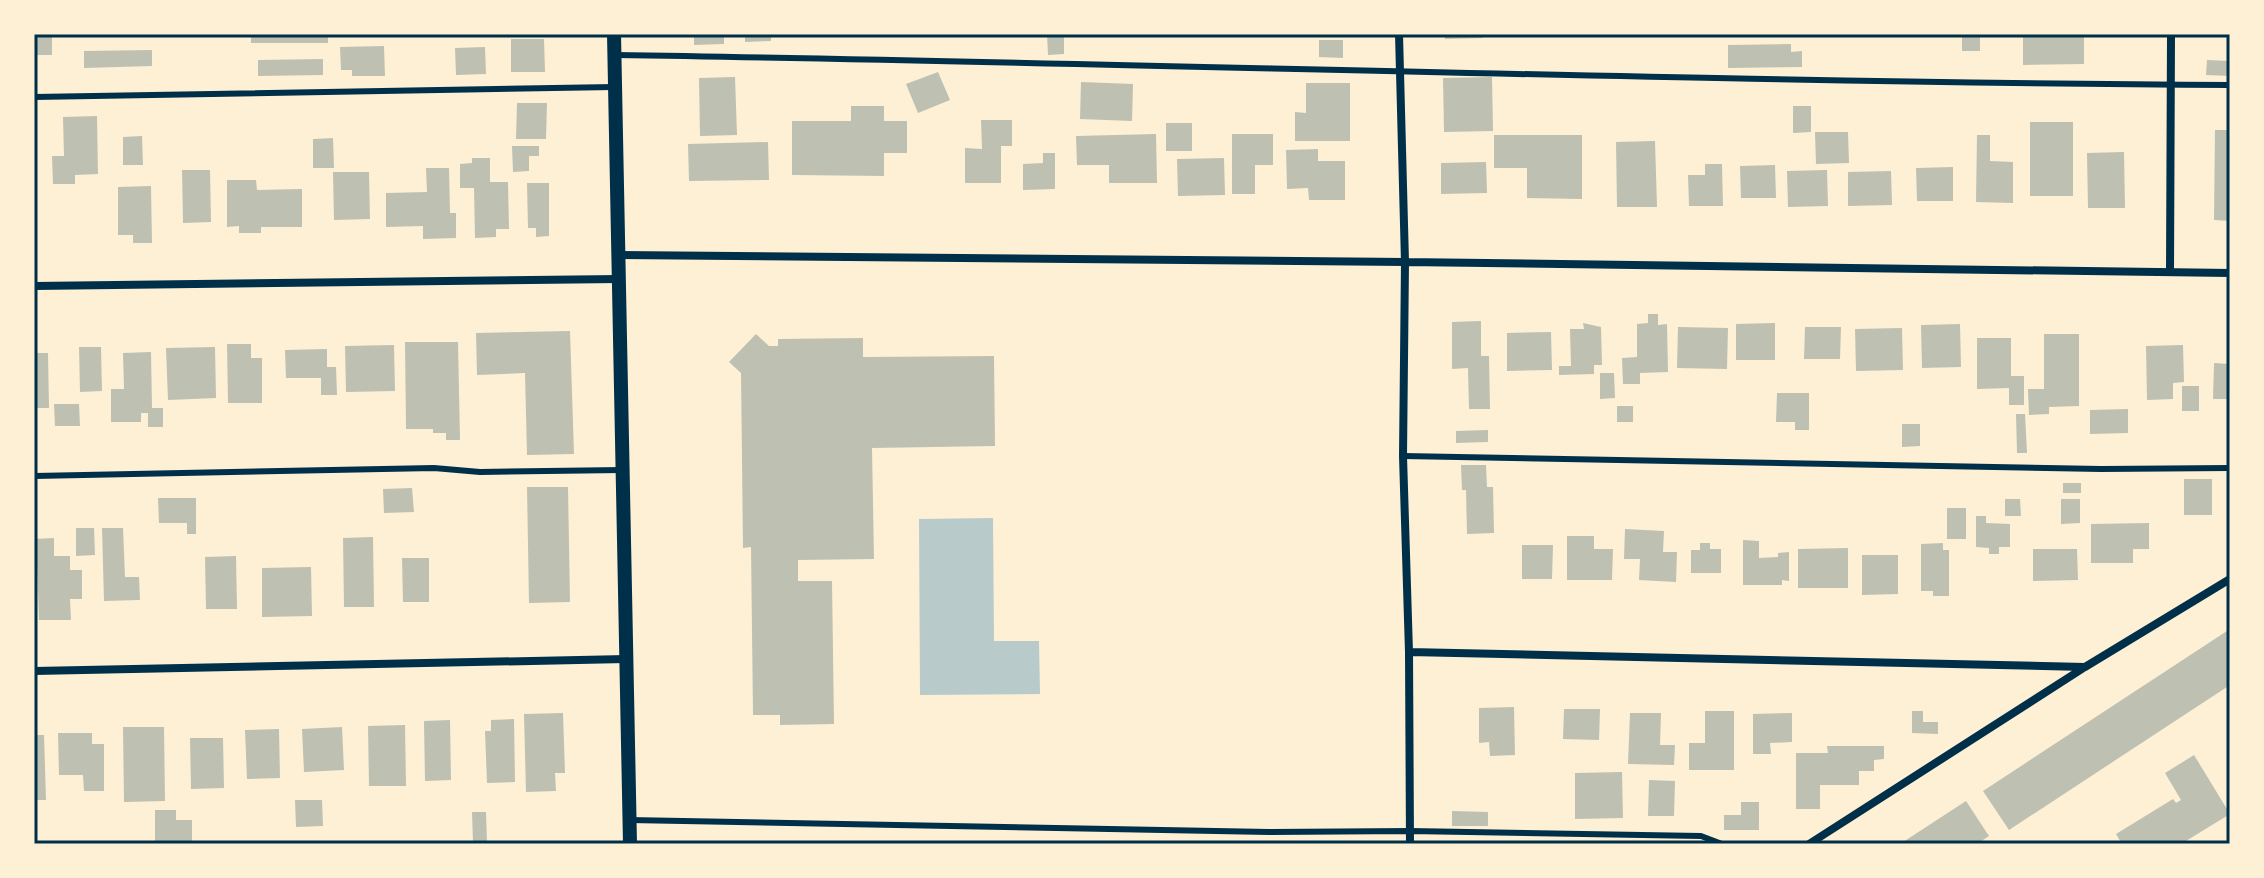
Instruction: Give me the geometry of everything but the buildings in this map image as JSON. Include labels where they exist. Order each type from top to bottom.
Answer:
[{"type":"street","points":[[614,34],[630,844]]},
{"type":"street","points":[[1399,34],[1405,262],[1403,456],[1409,652],[1410,844]]},
{"type":"street","points":[[2170,272],[2171,34]]},
{"type":"street","points":[[619,255],[2230,273]]},
{"type":"street","points":[[34,286],[619,279]]},
{"type":"street","points":[[1809,844],[2085,667],[2230,579]]},
{"type":"street","points":[[1409,652],[2085,667]]},
{"type":"street","points":[[34,671],[626,659]]},
{"type":"lane","points":[[615,55],[1400,72],[2230,85]]},
{"type":"lane","points":[[34,97],[616,87]]},
{"type":"lane","points":[[1403,456],[2086,469],[2230,468]]},
{"type":"lane","points":[[34,476],[434,468],[480,472],[622,470]]},
{"type":"lane","points":[[629,820],[1269,832],[1701,836],[1722,844]]},
{"type":"shaded area","points":[[993,518],[994,641],[1039,641],[1040,694],[920,695],[919,519]]}]
